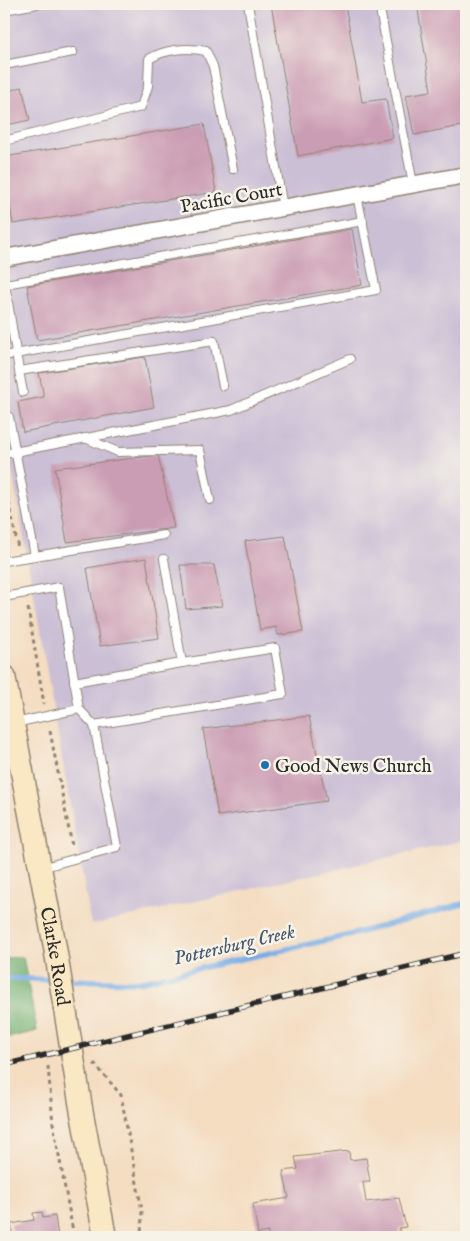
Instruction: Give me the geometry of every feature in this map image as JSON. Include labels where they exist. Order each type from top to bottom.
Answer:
[{"type":"main road","name":"Clarke Road","points":[[4,676],[55,948],[105,1237]]},
{"type":"street","name":"Pacific Court","points":[[4,258],[466,175]]},
{"type":"lane","points":[[4,10],[37,4]]},
{"type":"lane","points":[[248,4],[283,208]]},
{"type":"lane","points":[[379,4],[413,184]]},
{"type":"lane","points":[[4,141],[141,107],[148,86],[149,59],[159,53],[194,49],[206,51],[213,66],[233,169]]},
{"type":"lane","points":[[4,65],[73,52]]},
{"type":"lane","points":[[4,356],[376,290],[357,195]]},
{"type":"lane","points":[[23,392],[5,284],[362,221]]},
{"type":"lane","points":[[19,371],[214,341],[223,386]]},
{"type":"lane","points":[[4,454],[231,410],[350,358]]},
{"type":"lane","points":[[9,417],[36,556]]},
{"type":"lane","points":[[85,438],[118,452],[200,450],[210,500]]},
{"type":"lane","points":[[4,561],[164,535]]},
{"type":"lane","points":[[164,559],[182,663]]},
{"type":"lane","points":[[4,597],[59,587],[79,709],[94,725],[117,847],[40,868]]},
{"type":"lane","points":[[74,682],[275,648],[283,694],[94,725]]},
{"type":"lane","points":[[12,723],[79,709]]},
{"type":"path","points":[[6,487],[18,550]]},
{"type":"path","points":[[28,608],[44,704]]},
{"type":"path","points":[[50,731],[74,853]]},
{"type":"path","points":[[94,1063],[121,1095],[142,1211],[141,1237]]},
{"type":"path","points":[[48,1066],[53,1123],[74,1237]]},
{"type":"shaded area","points":[[4,4],[466,4],[466,840],[91,925],[4,424]]},
{"type":"green space","points":[[23,957],[37,1031],[4,1039],[4,958]]},
{"type":"building","points":[[271,4],[345,4],[362,102],[386,99],[393,138],[298,156]]},
{"type":"building","points":[[417,4],[466,4],[466,125],[414,135],[406,95],[431,91]]},
{"type":"building","points":[[22,87],[30,120],[6,125],[4,92]]},
{"type":"building","points":[[204,124],[216,192],[13,224],[4,172],[4,157]]},
{"type":"building","points":[[352,229],[362,285],[37,340],[27,286]]},
{"type":"building","points":[[145,357],[154,407],[23,432],[18,402],[44,397],[39,373]]},
{"type":"building","points":[[158,455],[174,528],[67,542],[55,468]]},
{"type":"building","points":[[285,536],[303,632],[278,635],[276,627],[260,630],[245,541]]},
{"type":"building","points":[[146,558],[159,638],[100,646],[87,568]]},
{"type":"building","points":[[180,565],[214,565],[222,606],[186,609]]},
{"type":"building","name":"Good News Church","points":[[309,716],[327,801],[218,816],[203,729]]},
{"type":"building","points":[[349,1151],[350,1160],[366,1158],[370,1182],[363,1182],[366,1202],[399,1198],[406,1227],[399,1228],[400,1237],[268,1237],[268,1232],[258,1234],[253,1204],[289,1198],[283,1171],[298,1169],[295,1157]]},
{"type":"building","points":[[42,1212],[43,1218],[55,1216],[58,1237],[13,1237],[11,1224],[34,1220],[33,1213]]},
{"type":"waterway","name":"Pottersburg Creek","points":[[65,980],[138,982],[346,936],[466,903]]},
{"type":"waterway","name":"Pottersburg Creek","points":[[4,978],[56,980]]},
{"type":"railway","points":[[4,1065],[466,953]]},
{"type":"place","name":"Good News Church","points":[[265,765]]}]
